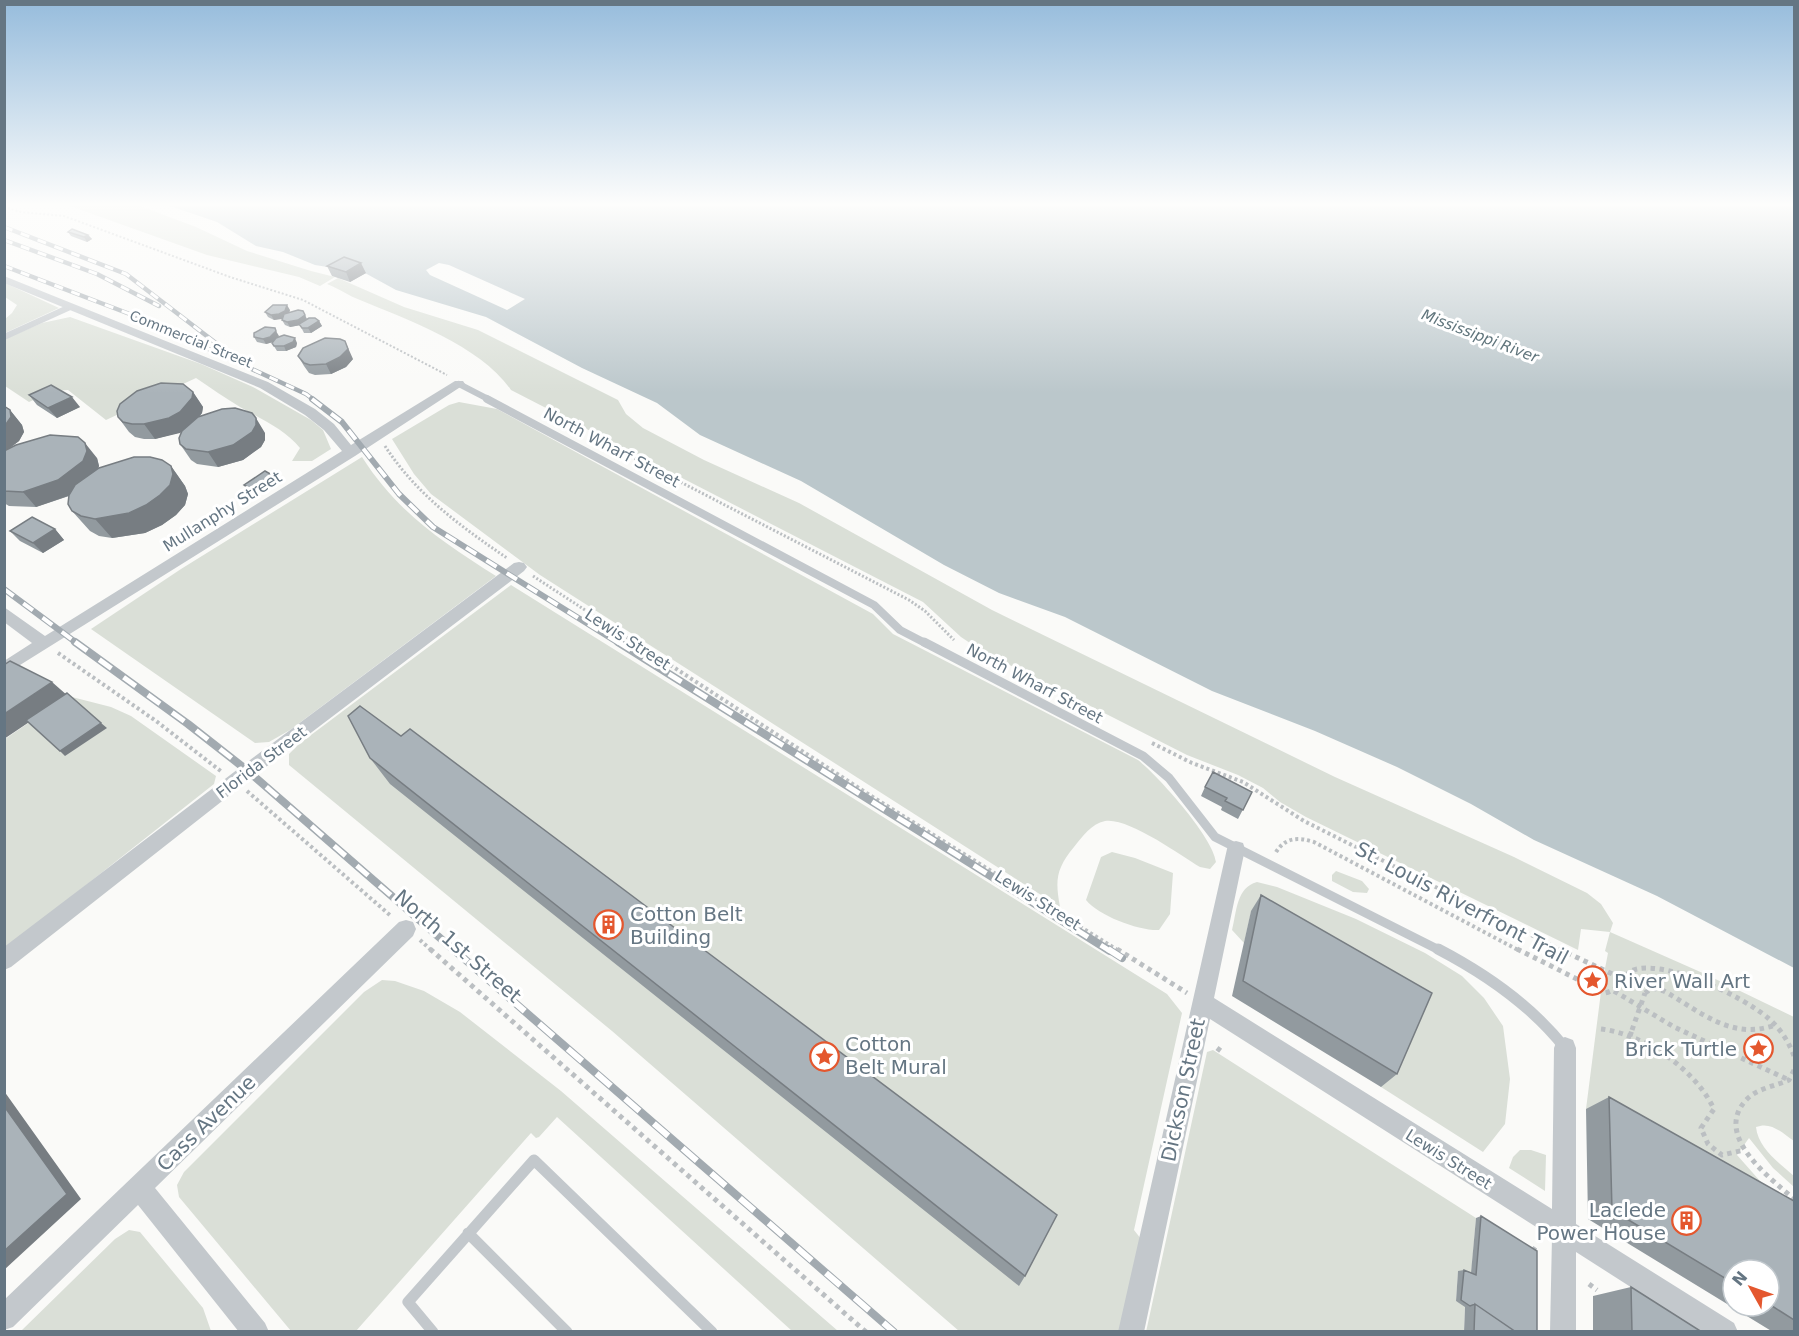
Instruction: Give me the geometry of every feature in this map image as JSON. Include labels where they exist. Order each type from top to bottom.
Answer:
[{"type":"street","name":"Commercial Street","points":[[4,279],[264,385],[310,412],[329,427],[350,453]]},
{"type":"street","name":"Mullanphy Street","points":[[4,669],[459,384]]},
{"type":"street","name":"Florida Street","points":[[4,960],[235,781],[519,567]]},
{"type":"street","points":[[4,614],[44,644]]},
{"type":"street","name":"Dickson Street","points":[[1131,1332],[1236,849]]},
{"type":"street","name":"Cass Avenue","points":[[4,1318],[406,929]]},
{"type":"street","name":"Lewis Street","points":[[1203,1003],[1725,1332]]},
{"type":"street","points":[[1563,1332],[1565,1048]]},
{"type":"street","points":[[139,1188],[256,1332]]},
{"type":"lane","points":[[4,337],[70,307]]},
{"type":"lane","name":"North Wharf Street","points":[[459,384],[874,605],[900,630],[1143,756],[1169,778],[1215,837],[1469,965],[1524,1004],[1548,1026],[1565,1048]]},
{"type":"lane","points":[[433,1332],[408,1302],[534,1160],[712,1332]]},
{"type":"lane","points":[[468,1233],[567,1332]]},
{"type":"path","points":[[206,268],[303,300],[455,379],[459,384]]},
{"type":"path","name":"Lewis Street","points":[[378,435],[392,458],[419,487],[453,518],[519,567],[868,794],[1203,1003]]},
{"type":"path","points":[[591,436],[909,600],[925,611],[962,645]]},
{"type":"path","name":"North 1st Street","points":[[44,644],[156,721],[235,781],[866,1332]]},
{"type":"path","points":[[1150,742],[1192,763],[1249,786],[1304,821],[1623,979]]},
{"type":"path","name":"St. Louis Riverfront Trail","points":[[1268,865],[1281,844],[1287,840],[1304,839],[1314,842],[1595,990],[1605,993],[1614,992]]},
{"type":"path","points":[[1789,1080],[1770,1074],[1672,1028],[1614,992],[1623,979],[1635,970],[1657,968],[1675,972],[1745,1004],[1774,1025],[1790,1042],[1794,1056]]},
{"type":"path","points":[[1631,1033],[1645,993],[1652,988],[1664,991],[1729,1027],[1745,1032],[1764,1031],[1774,1025]]},
{"type":"path","points":[[1601,1029],[1612,1028],[1631,1033],[1677,1065],[1706,1092],[1712,1101],[1714,1109],[1701,1128],[1702,1138],[1722,1155],[1744,1150]]},
{"type":"path","points":[[1794,1071],[1789,1080],[1755,1092],[1739,1108],[1736,1119],[1737,1133],[1744,1150],[1755,1165],[1794,1199]]},
{"type":"path","points":[[1532,1248],[1538,1252]]},
{"type":"path","points":[[1589,1284],[1598,1290]]},
{"type":"shaded area","points":[[263,268],[303,268],[335,277],[320,286],[299,277]]},
{"type":"shaded area","points":[[338,278],[404,307],[478,330],[618,400],[626,414],[643,428],[704,460],[799,503],[992,610],[1335,777],[1514,857],[1587,893],[1601,904],[1613,923],[1610,932],[1581,929],[1578,950],[1306,817],[1280,802],[1263,788],[1238,775],[1187,755],[982,651],[961,637],[923,602],[511,390],[498,374],[463,347],[327,284]]},
{"type":"shaded area","points":[[5,283],[59,308],[5,333],[5,319],[17,305],[5,297]]},
{"type":"shaded area","points":[[70,317],[201,364],[253,387],[311,420],[323,430],[331,449],[312,461],[292,461],[300,448],[294,441],[196,378],[106,420],[68,390],[53,391],[29,402],[5,386],[5,339],[42,323]]},
{"type":"shaded area","points":[[459,402],[497,409],[873,614],[893,634],[1138,760],[1171,793],[1196,823],[1213,851],[1216,862],[1210,869],[1200,867],[1140,831],[1115,821],[1105,821],[1088,831],[1060,869],[1057,882],[1060,907],[540,575],[431,494],[414,474],[392,439],[449,405]]},
{"type":"shaded area","points":[[362,457],[390,494],[406,510],[439,538],[496,576],[290,730],[269,742],[255,743],[91,629],[181,569]]},
{"type":"shaded area","points":[[511,585],[1167,994],[1182,1013],[1134,1230],[1141,1239],[1122,1331],[959,1331],[612,1031],[289,765],[289,754],[299,744]]},
{"type":"shaded area","points":[[68,696],[111,707],[131,716],[216,776],[214,784],[5,949],[5,739]]},
{"type":"shaded area","points":[[1112,852],[1135,858],[1173,873],[1170,914],[1159,930],[1141,928],[1110,917],[1086,900],[1101,857]]},
{"type":"shaded area","points":[[1336,871],[1362,881],[1369,889],[1367,893],[1353,892],[1332,881],[1332,875]]},
{"type":"shaded area","points":[[1257,882],[1277,887],[1356,919],[1425,953],[1462,976],[1484,998],[1503,1026],[1510,1079],[1505,1124],[1483,1152],[1381,1087],[1251,912],[1244,943],[1232,930],[1241,895],[1245,889]]},
{"type":"shaded area","points":[[1610,932],[1794,1017],[1794,1141],[1771,1127],[1756,1127],[1765,1148],[1794,1176],[1794,1187],[1773,1168],[1749,1138],[1737,1155],[1760,1181],[1794,1213],[1787,1223],[1586,1109],[1608,953],[1605,951]]},
{"type":"shaded area","points":[[382,980],[395,981],[424,991],[460,1012],[561,1091],[838,1331],[792,1331],[557,1117],[539,1137],[536,1138],[531,1133],[356,1331],[291,1331],[179,1197],[177,1185],[184,1172],[364,992]]},
{"type":"shaded area","points":[[1213,1050],[1476,1218],[1471,1277],[1458,1272],[1456,1301],[1465,1305],[1464,1331],[1146,1332],[1207,1052]]},
{"type":"shaded area","points":[[1520,1150],[1531,1150],[1546,1155],[1545,1191],[1509,1168],[1513,1157]]},
{"type":"shaded area","points":[[129,1230],[140,1232],[203,1308],[211,1331],[21,1331],[115,1239]]},
{"type":"water","name":"Mississippi River","points":[[336,268],[1794,268],[1794,968],[1657,896],[1534,840],[1471,804],[1397,767],[1315,731],[1212,691],[1065,617],[999,593],[944,565],[801,481],[700,435],[657,403],[582,368],[486,317],[396,290],[365,273]]},
{"type":"pier","points":[[456,268],[525,299],[507,310],[430,275],[426,270]]},
{"type":"building","points":[[334,268],[352,268],[346,272]]},
{"type":"building","points":[[273,305],[287,305],[285,311],[279,314],[271,315],[265,312]]},
{"type":"building","points":[[303,311],[305,315],[298,320],[287,322],[282,320],[284,314]]},
{"type":"building","points":[[309,318],[319,321],[308,328],[302,328],[299,324]]},
{"type":"building","points":[[265,327],[275,328],[276,331],[270,337],[263,339],[254,337],[254,333]]},
{"type":"building","points":[[284,335],[295,338],[293,342],[284,346],[274,346],[272,343],[276,338]]},
{"type":"building","points":[[325,338],[345,341],[348,349],[340,357],[326,364],[304,363],[298,356],[303,348]]},
{"type":"building","points":[[161,383],[183,384],[193,392],[192,398],[180,412],[169,418],[144,424],[123,422],[118,417],[117,411],[120,404],[137,391]]},
{"type":"building","points":[[51,385],[72,397],[48,408],[29,395]]},
{"type":"building","points":[[4,406],[10,410],[11,417],[4,427]]},
{"type":"building","points":[[235,408],[252,413],[256,418],[256,425],[252,432],[233,445],[208,452],[186,449],[180,444],[179,438],[182,431],[198,417],[222,409]]},
{"type":"building","points":[[50,435],[78,437],[85,443],[87,451],[83,461],[58,480],[23,492],[4,491],[4,451]]},
{"type":"building","points":[[134,457],[150,457],[162,460],[171,466],[173,474],[170,485],[160,495],[129,513],[95,519],[72,511],[68,504],[69,495],[75,485],[99,468]]},
{"type":"building","points":[[265,471],[274,476],[252,490],[244,485]]},
{"type":"building","points":[[32,517],[55,529],[33,543],[10,531]]},
{"type":"building","points":[[10,661],[52,682],[4,714],[4,665]]},
{"type":"building","points":[[67,693],[101,723],[60,751],[26,720]]},
{"type":"building","name":"Cotton Belt Building","points":[[360,706],[401,736],[410,729],[1057,1215],[1025,1276],[370,758],[348,716]]},
{"type":"building","points":[[1213,772],[1252,792],[1243,810],[1225,801],[1227,798],[1205,787]]},
{"type":"building","points":[[1261,895],[1432,993],[1397,1074],[1243,981]]},
{"type":"building","name":"Laclede Power House","points":[[1609,1097],[1794,1201],[1794,1320],[1781,1312],[1781,1258],[1721,1258],[1721,1276],[1612,1210]]},
{"type":"building","points":[[4,1106],[67,1194],[4,1251]]},
{"type":"building","points":[[1481,1216],[1537,1251],[1537,1332],[1516,1332],[1475,1304],[1470,1306],[1461,1300],[1464,1270],[1476,1275]]},
{"type":"building","points":[[1631,1287],[1702,1332],[1632,1332]]},
{"type":"building","points":[[1475,1304],[1516,1332],[1474,1332]]},
{"type":"railway","points":[[10,268],[148,321],[306,394],[314,400]]},
{"type":"railway","points":[[82,268],[159,306]]},
{"type":"railway","points":[[111,268],[126,274],[225,350]]},
{"type":"railway","points":[[312,399],[342,422],[399,494],[433,527],[620,644]]},
{"type":"railway","points":[[4,589],[78,644]]},
{"type":"railway","points":[[75,642],[188,724],[248,771],[455,951]]},
{"type":"railway","points":[[618,642],[1110,951]]},
{"type":"railway","points":[[453,949],[894,1332]]},
{"type":"railway","points":[[1108,949],[1122,958]]},
{"type":"place","name":"Cotton Belt Building","points":[[609,925]]},
{"type":"place","name":"River Wall Art","points":[[1593,981]]},
{"type":"place","name":"Brick Turtle","points":[[1758,1049]]},
{"type":"place","name":"Cotton Belt Mural","points":[[824,1056]]},
{"type":"place","name":"Laclede Power House","points":[[1687,1221]]}]
